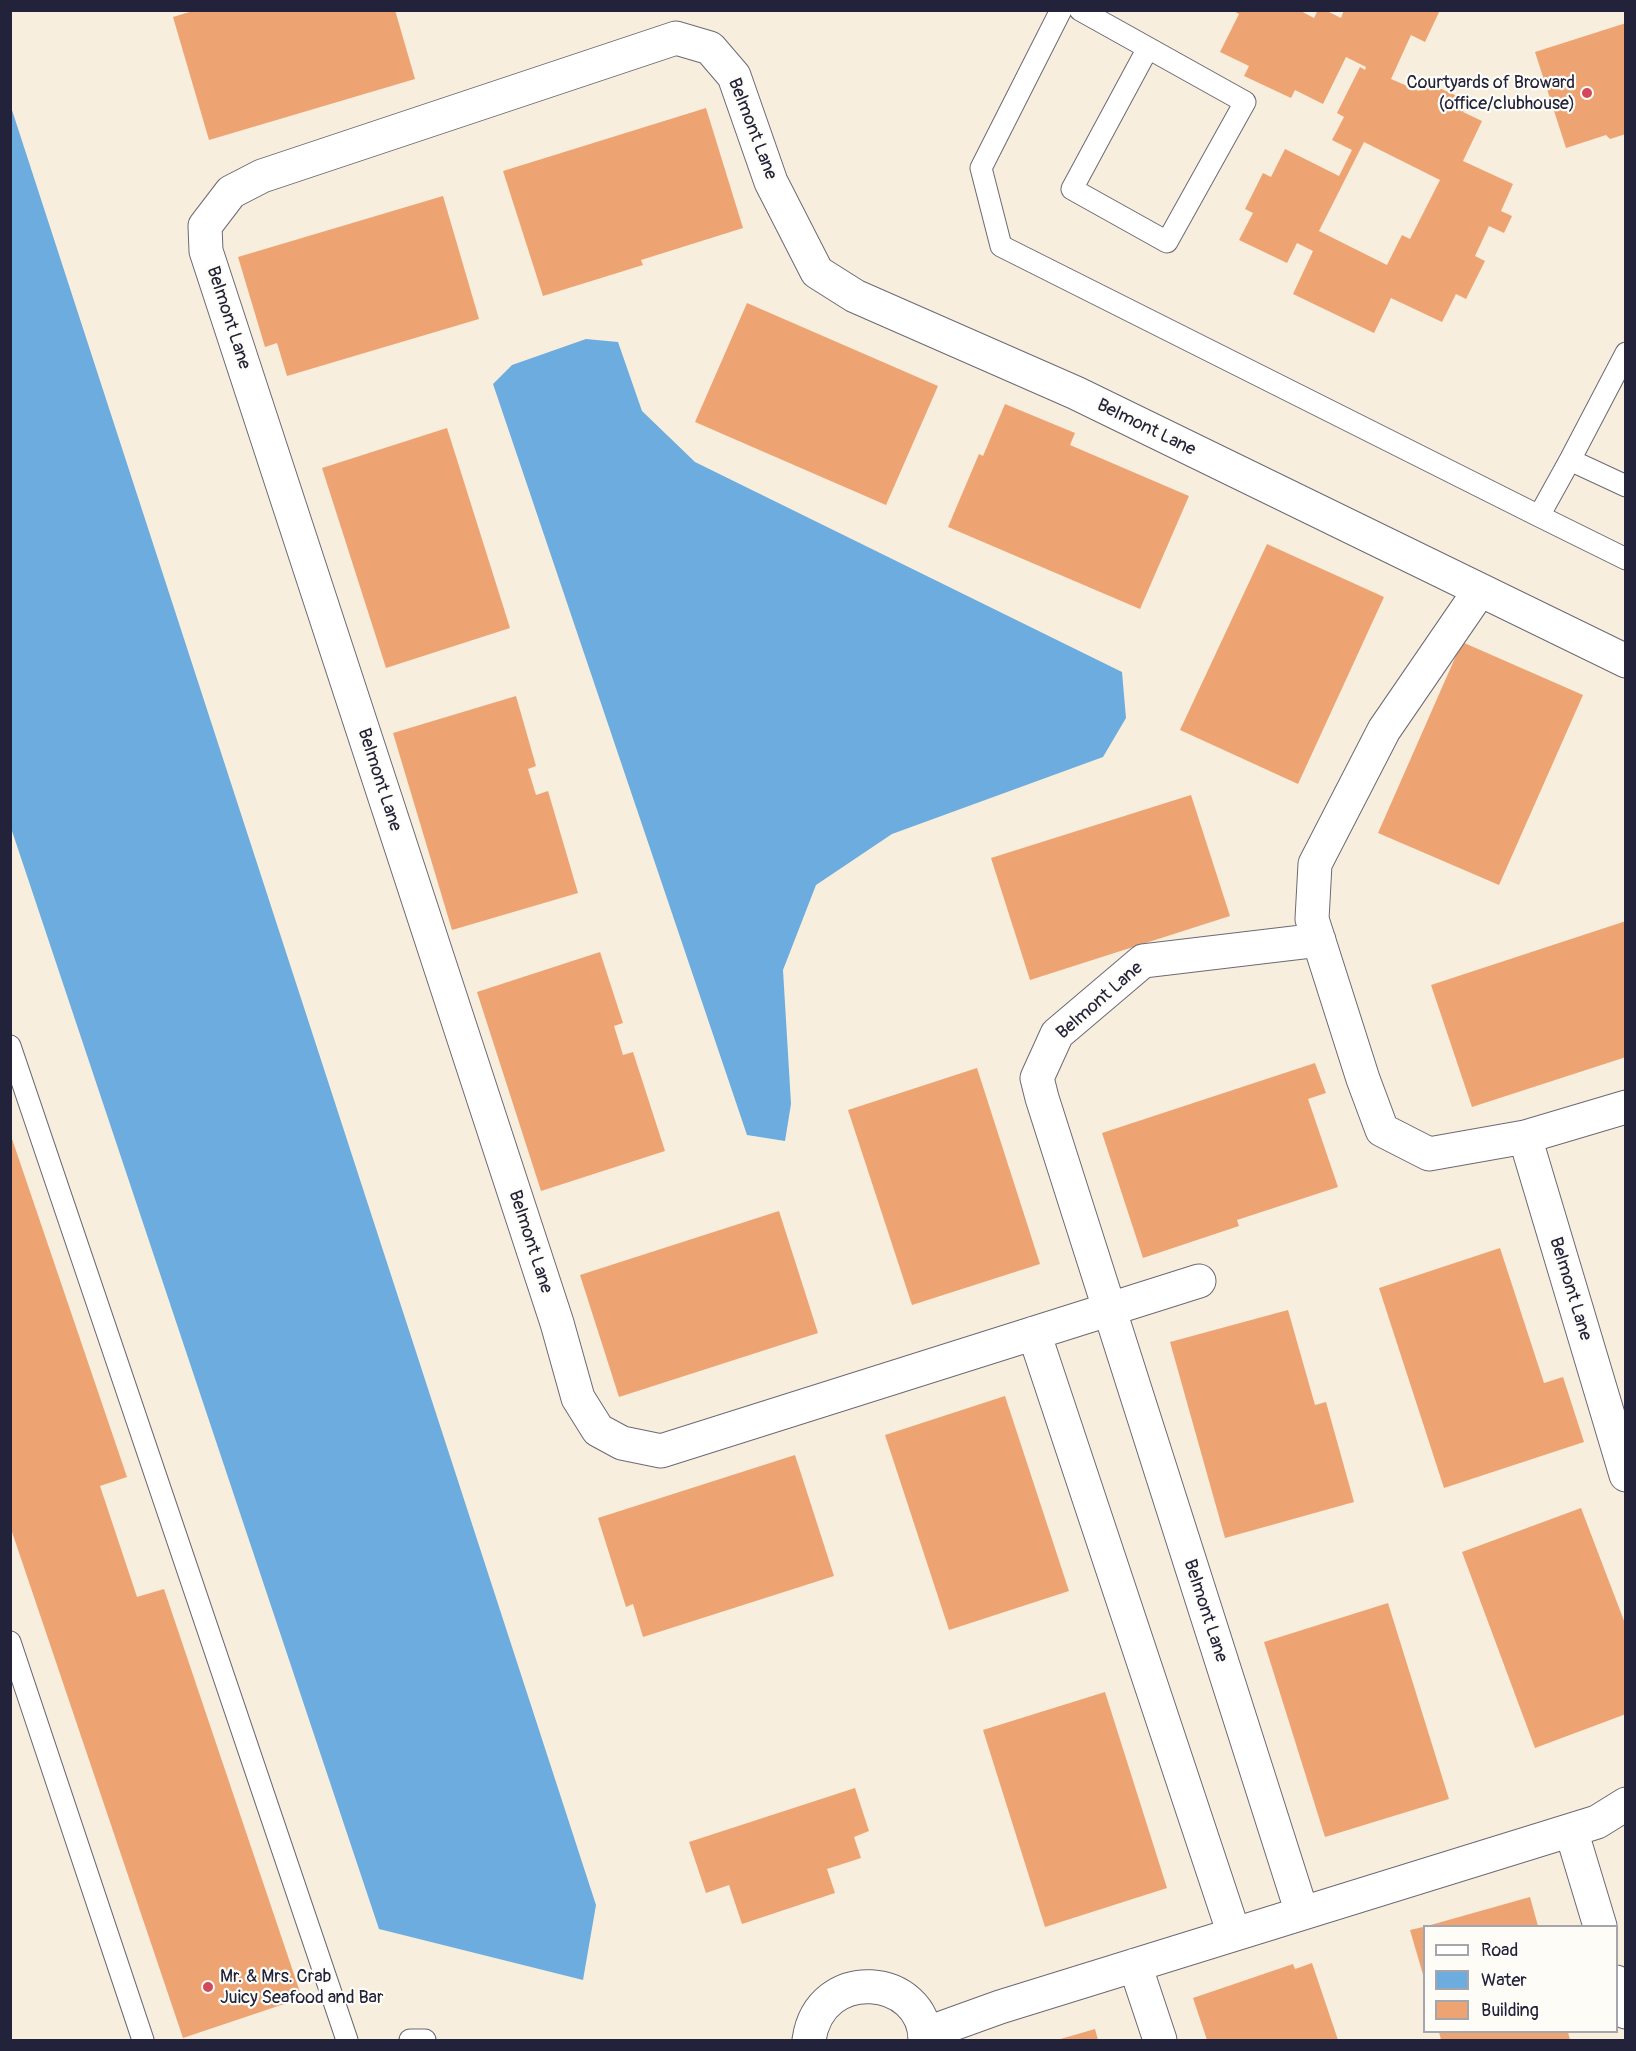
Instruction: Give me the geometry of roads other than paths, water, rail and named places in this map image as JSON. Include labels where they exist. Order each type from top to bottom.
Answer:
[{"type":"street","name":"Belmont Lane","points":[[1199,1281],[661,1451],[622,1443],[598,1430],[578,1398],[557,1323],[206,251],[206,226],[231,192],[261,176],[676,38],[710,48],[734,76],[771,182],[817,272],[855,296],[1076,393],[1626,661]]},
{"type":"street","points":[[1480,590],[1384,730],[1315,864],[1312,919],[1363,1079],[1382,1130],[1429,1154],[1525,1137],[1626,1107]]},
{"type":"street","name":"Belmont Lane","points":[[1302,1913],[1108,1310],[1037,1078],[1057,1034],[1143,961],[1319,940]]},
{"type":"street","name":"Belmont Lane","points":[[1525,1137],[1626,1475]]},
{"type":"street","points":[[1034,1333],[1234,1934]]},
{"type":"street","points":[[809,2040],[812,2026],[821,2009],[835,1996],[852,1988],[872,1986],[890,1990],[907,2001],[918,2016],[925,2037],[1000,2007],[1597,1822],[1626,1804]]},
{"type":"street","points":[[1571,1830],[1600,1925]]},
{"type":"street","points":[[1136,1965],[1160,2040]]},
{"type":"street","points":[[1618,1985],[1626,2012]]},
{"type":"lane","points":[[1061,10],[981,168],[1001,246],[1626,559]]},
{"type":"lane","points":[[1080,10],[1245,102],[1167,242],[1072,189],[1148,48]]},
{"type":"lane","points":[[1539,516],[1626,353]]},
{"type":"lane","points":[[1570,460],[1626,486]]},
{"type":"lane","points":[[10,1046],[347,2040]]},
{"type":"lane","points":[[10,1642],[143,2040]]},
{"type":"lane","points":[[411,2040],[425,2040]]},
{"type":"water","points":[[10,104],[596,1905],[583,1980],[379,1929],[11,828]]},
{"type":"water","points":[[586,339],[618,342],[642,411],[695,462],[1122,672],[1126,718],[1103,757],[892,834],[816,885],[783,970],[791,1104],[785,1141],[747,1135],[493,384],[512,365]]},
{"type":"place","name":"Courtyards of Broward (office/clubhouse)","points":[[1587,93]]},
{"type":"place","name":"Mr. & Mrs. Crab Juicy Seafood and Bar","points":[[208,1987]]}]
